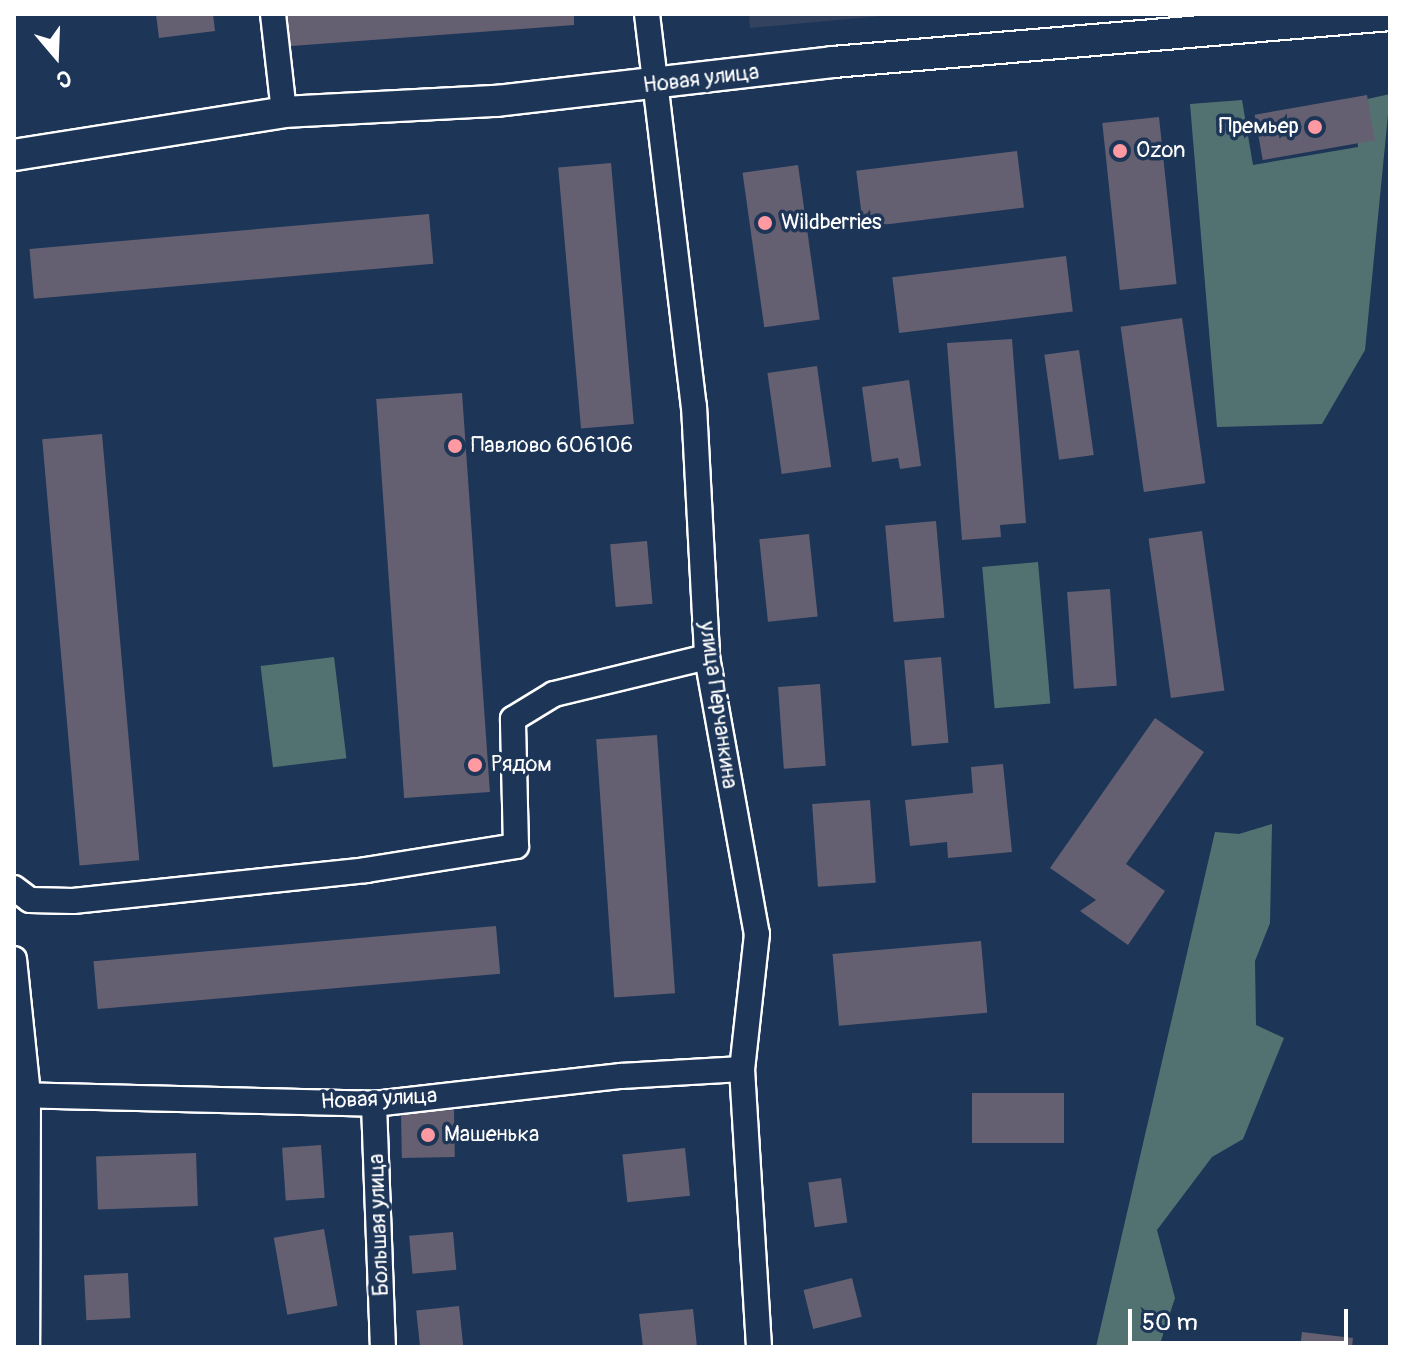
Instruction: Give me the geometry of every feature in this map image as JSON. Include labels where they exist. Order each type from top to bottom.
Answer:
[{"type":"street","points":[[273,14],[284,112]]},
{"type":"street","name":"улица Перчанкина","points":[[647,14],[694,406],[707,657],[757,934],[742,1069],[759,1347]]},
{"type":"street","name":"Новая улица","points":[[14,155],[284,112],[497,101],[833,62],[1390,15]]},
{"type":"street","points":[[14,888],[30,900],[73,901],[366,870],[516,846],[513,719],[554,694],[707,657]]},
{"type":"street","points":[[14,959],[21,1095],[27,1347]]},
{"type":"street","name":"Новая улица","points":[[21,1095],[374,1104],[621,1076],[742,1069]]},
{"type":"street","name":"Большая улица","points":[[374,1104],[383,1347]]},
{"type":"shaded area","points":[[749,14],[903,14],[750,28]]},
{"type":"green space","points":[[1390,94],[1365,350],[1322,424],[1217,427],[1190,104],[1242,100],[1253,165],[1358,147],[1354,102]]},
{"type":"green space","points":[[1038,562],[1050,703],[995,708],[982,567]]},
{"type":"green space","points":[[334,657],[346,758],[273,767],[261,666]]},
{"type":"green space","points":[[1272,824],[1270,923],[1255,961],[1256,1025],[1284,1038],[1243,1139],[1212,1157],[1157,1230],[1175,1298],[1159,1347],[1096,1347],[1215,832],[1239,834]]},
{"type":"building","points":[[156,14],[213,14],[215,31],[159,38]]},
{"type":"building","points":[[275,14],[574,14],[574,25],[278,47]]},
{"type":"building","name":"Премьер","points":[[1367,95],[1375,140],[1263,160],[1255,115]]},
{"type":"building","points":[[1159,117],[1177,284],[1120,290],[1102,123]]},
{"type":"building","points":[[1017,151],[1024,208],[863,227],[856,171]]},
{"type":"building","points":[[611,163],[634,424],[581,429],[558,168]]},
{"type":"building","points":[[798,165],[820,319],[764,327],[743,173]]},
{"type":"building","points":[[429,214],[433,264],[34,299],[30,249]]},
{"type":"building","points":[[1066,256],[1073,312],[899,333],[892,277]]},
{"type":"building","points":[[1182,318],[1205,483],[1144,492],[1121,327]]},
{"type":"building","points":[[1012,339],[1026,523],[1000,525],[1001,537],[962,540],[947,343]]},
{"type":"building","points":[[1079,350],[1094,455],[1059,460],[1044,355]]},
{"type":"building","points":[[817,366],[831,467],[782,474],[767,373]]},
{"type":"building","points":[[909,380],[921,466],[900,469],[898,458],[872,462],[862,387]]},
{"type":"building","points":[[462,393],[490,792],[404,798],[376,399]]},
{"type":"building","points":[[102,434],[139,860],[80,866],[42,439]]},
{"type":"building","points":[[936,521],[944,618],[894,622],[885,525]]},
{"type":"building","points":[[1202,531],[1224,690],[1171,698],[1149,539]]},
{"type":"building","points":[[809,534],[818,617],[768,622],[759,539]]},
{"type":"building","points":[[647,541],[652,604],[616,607],[610,544]]},
{"type":"building","points":[[1110,589],[1117,686],[1074,689],[1067,592]]},
{"type":"building","points":[[941,657],[948,743],[912,746],[904,660]]},
{"type":"building","points":[[820,684],[826,766],[784,769],[778,687]]},
{"type":"building","points":[[1155,718],[1204,752],[1126,864],[1165,891],[1128,945],[1080,911],[1096,900],[1050,868]]},
{"type":"building","points":[[657,735],[675,993],[614,998],[596,739]]},
{"type":"building","points":[[1003,764],[1012,852],[948,858],[947,842],[910,846],[905,800],[973,793],[971,767]]},
{"type":"building","points":[[870,800],[876,883],[818,887],[812,804]]},
{"type":"building","points":[[496,926],[500,974],[98,1009],[94,961]]},
{"type":"building","points":[[981,941],[987,1013],[839,1026],[833,954]]},
{"type":"building","points":[[972,1093],[1064,1093],[1064,1143],[972,1143]]},
{"type":"building","name":"Машенька","points":[[454,1110],[455,1157],[402,1158],[401,1111]]},
{"type":"building","points":[[321,1145],[325,1198],[286,1201],[282,1148]]},
{"type":"building","points":[[685,1148],[690,1196],[627,1202],[622,1155]]},
{"type":"building","points":[[196,1153],[198,1206],[98,1209],[96,1156]]},
{"type":"building","points":[[841,1178],[847,1223],[815,1227],[808,1183]]},
{"type":"building","points":[[324,1229],[338,1306],[287,1315],[274,1238]]},
{"type":"building","points":[[453,1232],[456,1270],[412,1274],[409,1236]]},
{"type":"building","points":[[128,1273],[130,1318],[86,1320],[84,1275]]},
{"type":"building","points":[[852,1278],[862,1317],[813,1329],[803,1290]]},
{"type":"building","points":[[459,1306],[463,1347],[420,1347],[416,1310]]},
{"type":"building","points":[[693,1309],[697,1347],[643,1347],[639,1314]]},
{"type":"building","points":[[1302,1332],[1353,1338],[1352,1347],[1300,1347]]},
{"type":"place","name":"Премьер","points":[[1315,127]]},
{"type":"place","name":"Ozon","points":[[1120,151]]},
{"type":"place","name":"Wildberries","points":[[765,223]]},
{"type":"place","name":"Павлово 606106","points":[[455,446]]},
{"type":"place","name":"Рядом","points":[[475,765]]},
{"type":"place","name":"Машенька","points":[[428,1135]]}]
